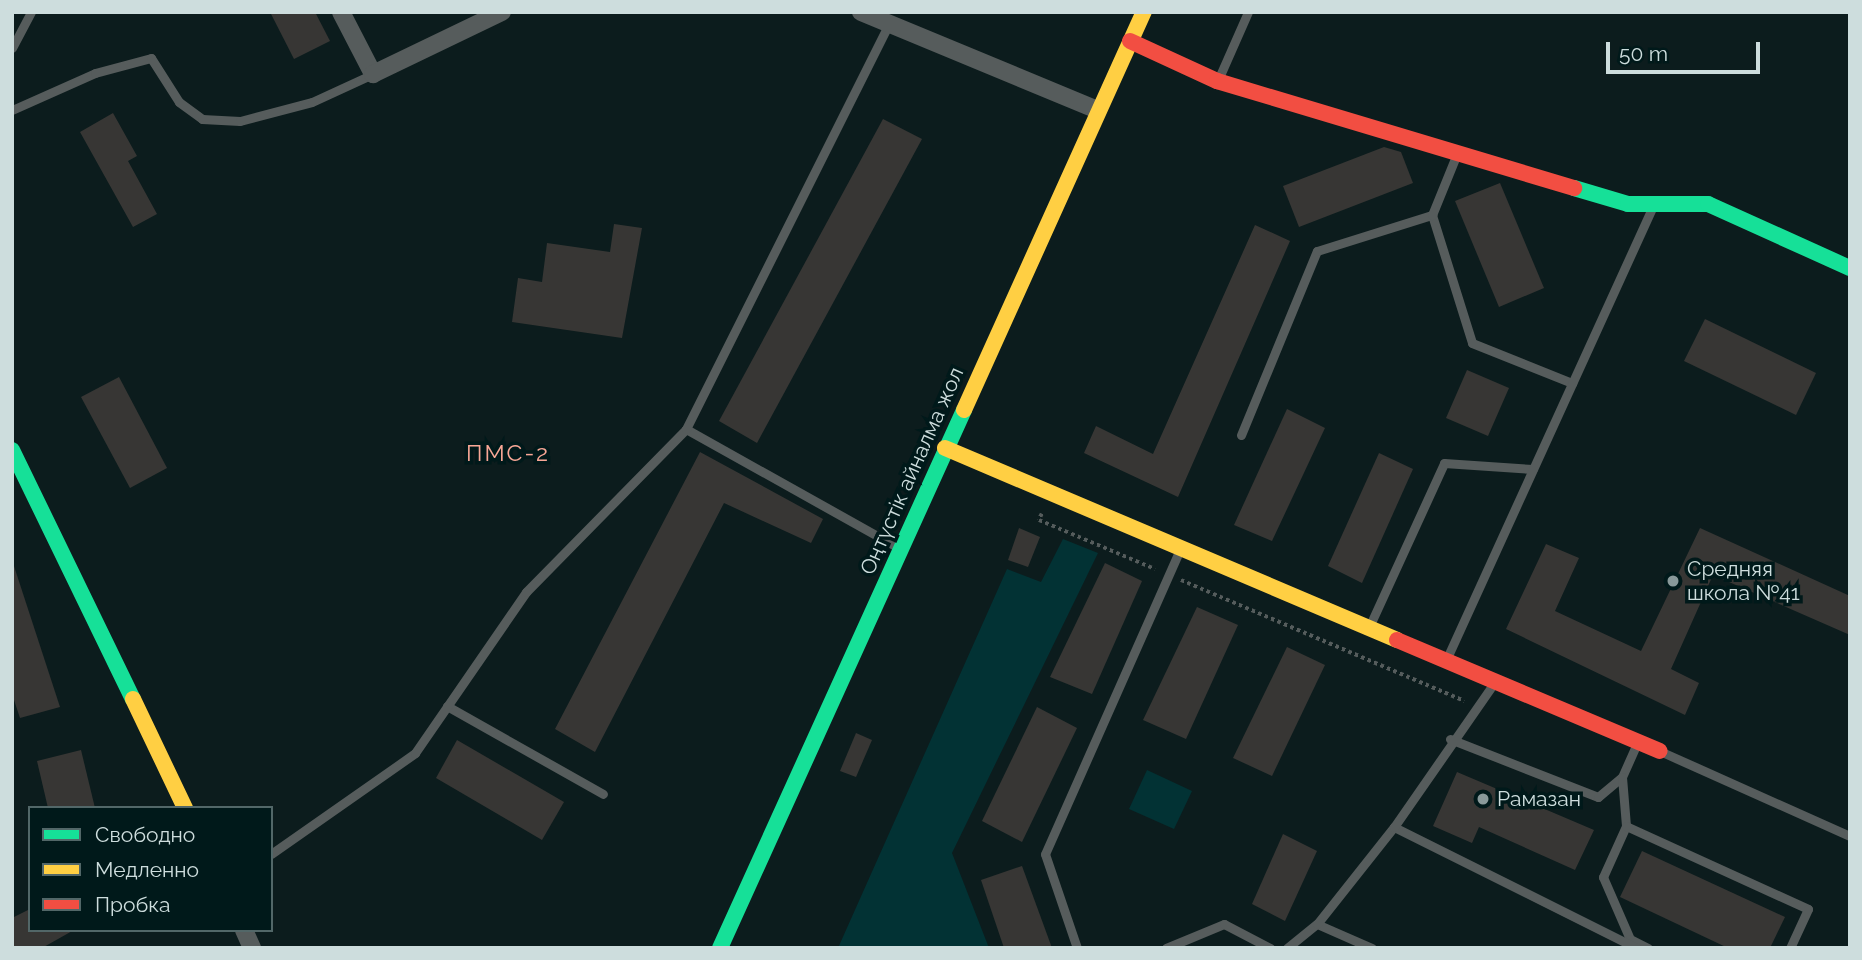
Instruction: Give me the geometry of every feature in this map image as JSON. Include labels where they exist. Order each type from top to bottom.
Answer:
[{"type":"main road","name":"Оңтүстік айналма жол","points":[[719,948],[1144,12]]},
{"type":"main road","points":[[1130,41],[1217,81],[1628,204],[1708,204],[1850,268]]},
{"type":"main road","points":[[945,448],[1183,544],[1660,751]]},
{"type":"main road","points":[[12,450],[184,806]]},
{"type":"street","points":[[341,12],[373,74],[502,12]]},
{"type":"street","points":[[861,12],[1098,110]]},
{"type":"street","points":[[245,932],[252,948]]},
{"type":"lane","points":[[12,48],[31,12]]},
{"type":"lane","points":[[1217,81],[1248,12]]},
{"type":"lane","points":[[273,853],[415,753],[526,592],[686,429],[888,24]]},
{"type":"lane","points":[[12,110],[95,73],[151,58],[180,102],[202,119],[264,115],[373,74]]},
{"type":"lane","points":[[1457,155],[1432,215],[1472,343],[1572,383]]},
{"type":"lane","points":[[1447,658],[1654,204]]},
{"type":"lane","points":[[1241,435],[1317,251],[1432,215]]},
{"type":"lane","points":[[686,429],[900,549]]},
{"type":"lane","points":[[1370,625],[1444,463],[1534,469]]},
{"type":"lane","points":[[1077,948],[1045,854],[1183,544]]},
{"type":"lane","points":[[1287,948],[1317,924],[1394,827],[1450,739],[1497,679]]},
{"type":"lane","points":[[447,706],[603,794]]},
{"type":"lane","points":[[1450,739],[1598,797],[1622,777],[1638,741]]},
{"type":"lane","points":[[1660,751],[1850,836]]},
{"type":"lane","points":[[1622,777],[1626,826],[1603,877],[1630,939],[1637,948]]},
{"type":"lane","points":[[1626,826],[1808,909],[1790,948]]},
{"type":"lane","points":[[1394,827],[1648,948]]},
{"type":"lane","points":[[1166,948],[1224,924],[1270,948]]},
{"type":"lane","points":[[1317,924],[1372,948]]},
{"type":"path","points":[[1053,492],[1039,520],[1475,706]]},
{"type":"shaded area","points":[[1063,539],[1098,553],[952,853],[989,948],[838,948],[1007,569],[1041,582]]},
{"type":"shaded area","points":[[1147,770],[1192,791],[1174,829],[1129,809]]},
{"type":"building","points":[[270,12],[315,12],[330,41],[294,59]]},
{"type":"building","points":[[113,113],[137,156],[128,161],[157,214],[133,227],[80,132]]},
{"type":"building","points":[[883,119],[922,139],[757,443],[719,421]]},
{"type":"building","points":[[1384,147],[1401,152],[1413,183],[1299,227],[1283,186]]},
{"type":"building","points":[[1500,183],[1544,288],[1499,307],[1455,201]]},
{"type":"building","points":[[614,224],[642,228],[622,338],[512,322],[518,278],[542,282],[547,243],[610,252]]},
{"type":"building","points":[[1255,225],[1290,241],[1178,497],[1084,453],[1096,426],[1153,454]]},
{"type":"building","points":[[1705,319],[1816,373],[1796,415],[1684,361]]},
{"type":"building","points":[[1467,370],[1509,388],[1488,436],[1446,418]]},
{"type":"building","points":[[119,377],[167,468],[130,488],[81,397]]},
{"type":"building","points":[[1287,409],[1325,428],[1272,541],[1234,525]]},
{"type":"building","points":[[700,452],[823,519],[811,543],[724,503],[595,752],[555,729]]},
{"type":"building","points":[[1379,453],[1413,469],[1362,583],[1328,566]]},
{"type":"building","points":[[1019,528],[1040,537],[1028,567],[1008,560]]},
{"type":"building","points":[[1700,528],[1850,596],[1850,635],[1713,575],[1671,669],[1699,683],[1685,715],[1506,629],[1546,544],[1579,558],[1555,611],[1641,651]]},
{"type":"building","points":[[12,560],[60,707],[20,718],[12,694]]},
{"type":"building","points":[[1105,563],[1142,581],[1092,694],[1050,677]]},
{"type":"building","points":[[1197,607],[1238,625],[1186,739],[1143,720]]},
{"type":"building","points":[[1287,647],[1325,665],[1272,776],[1233,758]]},
{"type":"building","points":[[1037,707],[1077,728],[1022,842],[982,821]]},
{"type":"building","points":[[856,733],[872,740],[856,777],[840,771]]},
{"type":"building","points":[[457,740],[564,802],[542,840],[436,778]]},
{"type":"building","points":[[81,750],[95,806],[48,806],[37,761]]},
{"type":"building","name":"Рамазан","points":[[1457,772],[1594,830],[1575,870],[1479,827],[1472,843],[1433,826]]},
{"type":"building","points":[[1283,834],[1317,851],[1285,921],[1252,904]]},
{"type":"building","points":[[1642,851],[1785,917],[1770,948],[1728,948],[1620,897]]},
{"type":"building","points":[[1022,866],[1052,948],[1004,948],[981,880]]},
{"type":"building","points":[[28,910],[28,932],[70,932],[42,948],[12,948],[12,918]]},
{"type":"traffic: fast","points":[[1574,188],[1628,204],[1708,204],[1850,268]]},
{"type":"traffic: fast","points":[[720,948],[964,410]]},
{"type":"traffic: fast","points":[[12,450],[133,699]]},
{"type":"traffic: slow","points":[[964,410],[1144,12]]},
{"type":"traffic: slow","points":[[945,448],[1397,640]]},
{"type":"traffic: slow","points":[[133,699],[184,806]]},
{"type":"traffic: jam","points":[[1130,41],[1217,81],[1574,188]]},
{"type":"traffic: jam","points":[[1397,640],[1660,751]]},
{"type":"place","name":"Средняя школа №41","points":[[1673,581]]},
{"type":"place","name":"Рамазан","points":[[1483,799]]},
{"type":"district","name":"ПМС-2","points":[[508,453]]}]
